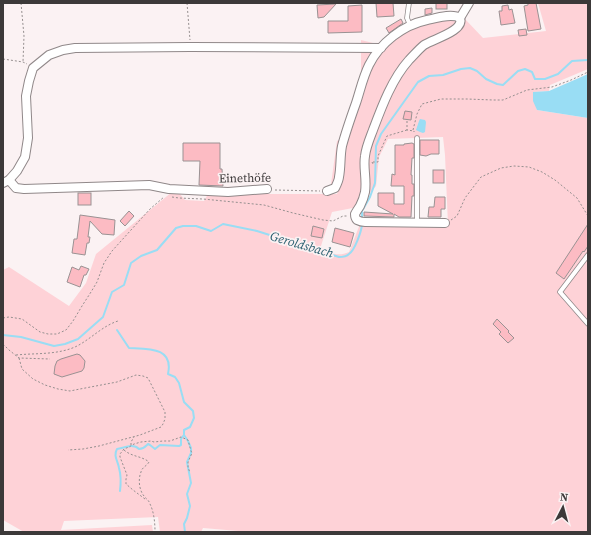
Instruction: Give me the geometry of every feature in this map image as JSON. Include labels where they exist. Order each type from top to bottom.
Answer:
[{"type":"street","points":[[445,223],[359,220],[355,214],[364,195],[366,184],[364,157],[366,149],[386,96],[408,61],[415,54],[432,41],[458,28],[461,20],[460,18],[469,3]]},
{"type":"street","points":[[327,191],[335,188],[339,177],[340,156],[344,137],[369,66],[378,51],[389,40],[410,25],[437,17],[457,16],[460,18]]},
{"type":"street","points":[[33,68],[49,55],[74,48],[190,46],[381,48]]},
{"type":"street","name":"Einethöfe","points":[[33,68],[26,96],[28,138],[26,157],[17,171],[6,182],[16,188],[24,189],[149,184],[169,189],[228,192],[266,190]]},
{"type":"lane","points":[[408,3],[407,18],[410,25]]},
{"type":"lane","points":[[417,138],[417,223]]},
{"type":"lane","points":[[588,255],[560,292],[588,324]]},
{"type":"path","points":[[21,3],[24,36],[24,62]]},
{"type":"path","points":[[187,3],[190,46]]},
{"type":"path","points":[[3,58],[24,62],[33,68]]},
{"type":"path","points":[[417,138],[413,130],[417,114],[422,104],[441,99],[503,100],[526,90],[552,87],[588,72]]},
{"type":"path","points":[[407,121],[407,130]]},
{"type":"path","points":[[373,162],[378,162],[378,156],[387,136],[407,130],[413,130]]},
{"type":"path","points":[[445,223],[457,216],[465,198],[481,177],[502,168],[514,166],[530,167],[555,180],[577,198],[588,216]]},
{"type":"path","points":[[169,189],[170,196],[174,198],[203,199],[264,205],[323,220],[333,221],[343,216],[359,220]]},
{"type":"path","points":[[3,318],[9,317],[22,319],[40,332],[48,334],[57,334],[66,330],[74,321],[97,282],[104,263],[108,257],[150,208],[164,198],[169,189]]},
{"type":"path","name":"Einethöfe","points":[[266,190],[327,191]]},
{"type":"path","points":[[16,355],[44,354],[73,348],[109,324],[118,321]]},
{"type":"path","points":[[3,344],[19,358],[22,369],[33,379],[45,385],[64,390],[80,389],[117,382],[136,376],[148,378],[165,412],[165,419],[160,427],[94,447],[68,450]]},
{"type":"path","points":[[19,358],[50,359]]},
{"type":"path","points":[[131,445],[134,436]]},
{"type":"path","points":[[156,532],[155,522],[149,501],[126,484],[127,475],[120,454],[131,445],[141,442],[173,441],[181,437],[188,440],[192,453],[188,462],[190,473]]},
{"type":"path","points":[[123,450],[149,462],[142,469],[139,480],[141,492],[145,498]]},
{"type":"shaded area","points":[[538,3],[588,3],[588,69],[550,85],[549,91],[534,92],[537,110],[588,118],[588,532],[250,532],[203,528],[201,532],[160,532],[158,517],[64,521],[61,530],[152,525],[153,532],[24,532],[3,520],[3,270],[9,267],[69,306],[86,283],[96,254],[172,192],[179,193],[185,200],[204,201],[208,194],[337,194],[340,186],[331,184],[337,141],[342,138],[361,83],[361,40],[381,45],[413,28],[452,17],[465,19],[483,38],[546,31]],"holes":[[[443,137],[448,225],[360,224],[349,252],[338,254],[320,249],[332,212],[358,207],[376,186],[379,157],[388,139]]]},
{"type":"water","points":[[588,74],[588,118],[537,110],[533,101],[533,92],[549,91]]},
{"type":"water","points":[[420,119],[425,120],[426,122],[425,132],[423,133],[416,130]]},
{"type":"building","points":[[376,3],[393,3],[394,16],[377,17]]},
{"type":"building","points":[[436,3],[447,3],[447,9],[436,9]]},
{"type":"building","points":[[528,3],[536,3],[541,29],[528,31],[524,6],[528,5]]},
{"type":"building","points":[[336,4],[324,17],[318,18],[317,5]]},
{"type":"building","points":[[362,5],[362,32],[328,33],[328,21],[348,21],[348,6]]},
{"type":"building","points":[[508,5],[509,10],[512,9],[515,23],[501,25],[499,11],[502,11],[502,6]]},
{"type":"building","points":[[432,8],[432,13],[425,15],[425,9]]},
{"type":"building","points":[[401,19],[403,23],[389,33],[386,28]]},
{"type":"building","points":[[526,29],[527,35],[519,36],[518,30]]},
{"type":"building","points":[[405,111],[412,112],[411,120],[403,119]]},
{"type":"building","points":[[420,140],[439,140],[439,154],[431,154],[426,156],[420,155]]},
{"type":"building","points":[[183,143],[220,143],[220,169],[222,169],[223,186],[199,185],[200,161],[183,161]]},
{"type":"building","points":[[414,144],[414,158],[412,158],[411,175],[412,184],[414,184],[414,196],[412,196],[411,217],[399,217],[394,214],[394,217],[364,216],[364,212],[393,214],[378,206],[378,193],[394,193],[394,204],[404,204],[404,186],[391,186],[392,174],[395,175],[395,145]]},
{"type":"building","points":[[433,170],[444,170],[444,183],[433,183]]},
{"type":"building","points":[[78,193],[91,193],[91,205],[78,205]]},
{"type":"building","points":[[435,197],[445,197],[445,209],[441,209],[441,217],[428,217],[429,207],[434,207]]},
{"type":"building","points":[[129,211],[134,216],[125,226],[120,221]]},
{"type":"building","points":[[80,215],[115,220],[114,235],[102,234],[90,221],[88,237],[90,237],[89,243],[87,243],[85,255],[72,253],[74,239],[77,239]]},
{"type":"building","points":[[588,224],[588,246],[564,279],[556,273]]},
{"type":"building","points":[[313,226],[324,229],[322,238],[311,236]]},
{"type":"building","points":[[335,228],[354,233],[350,247],[332,242]]},
{"type":"building","points":[[81,266],[89,269],[86,275],[84,275],[80,287],[67,282],[72,267],[79,270]]},
{"type":"building","points":[[497,319],[514,338],[508,343],[499,334],[501,332],[493,324]]},
{"type":"building","points":[[77,354],[80,355],[85,361],[82,371],[62,377],[54,374],[57,361]]},
{"type":"waterway","name":"Geroldsbach","points":[[362,220],[362,211],[370,197],[375,183],[376,146],[381,134],[418,82],[429,76],[443,75],[461,69],[470,68],[477,71],[486,79],[503,85],[518,71],[525,69],[532,72],[535,79],[545,79],[558,74],[572,61],[588,60]]},
{"type":"waterway","name":"Geroldsbach","points":[[3,335],[21,337],[54,346],[78,339],[103,317],[112,292],[124,285],[131,263],[141,256],[157,250],[176,228],[183,226],[196,226],[211,231],[223,224],[257,231],[339,257],[344,257],[347,256],[353,249],[362,225]]},
{"type":"waterway","points":[[117,330],[129,348],[158,351],[163,354],[169,365],[168,374],[175,377],[179,383],[184,402],[193,411],[194,418],[190,427],[184,430],[184,435],[191,448],[191,453],[187,462],[191,483],[187,494],[190,506],[184,524],[185,532]]},
{"type":"waterway","points":[[120,491],[121,482],[116,456],[117,449],[128,446],[134,446],[141,449],[148,444],[155,449],[160,445],[179,446],[181,445],[181,439],[183,436]]}]
